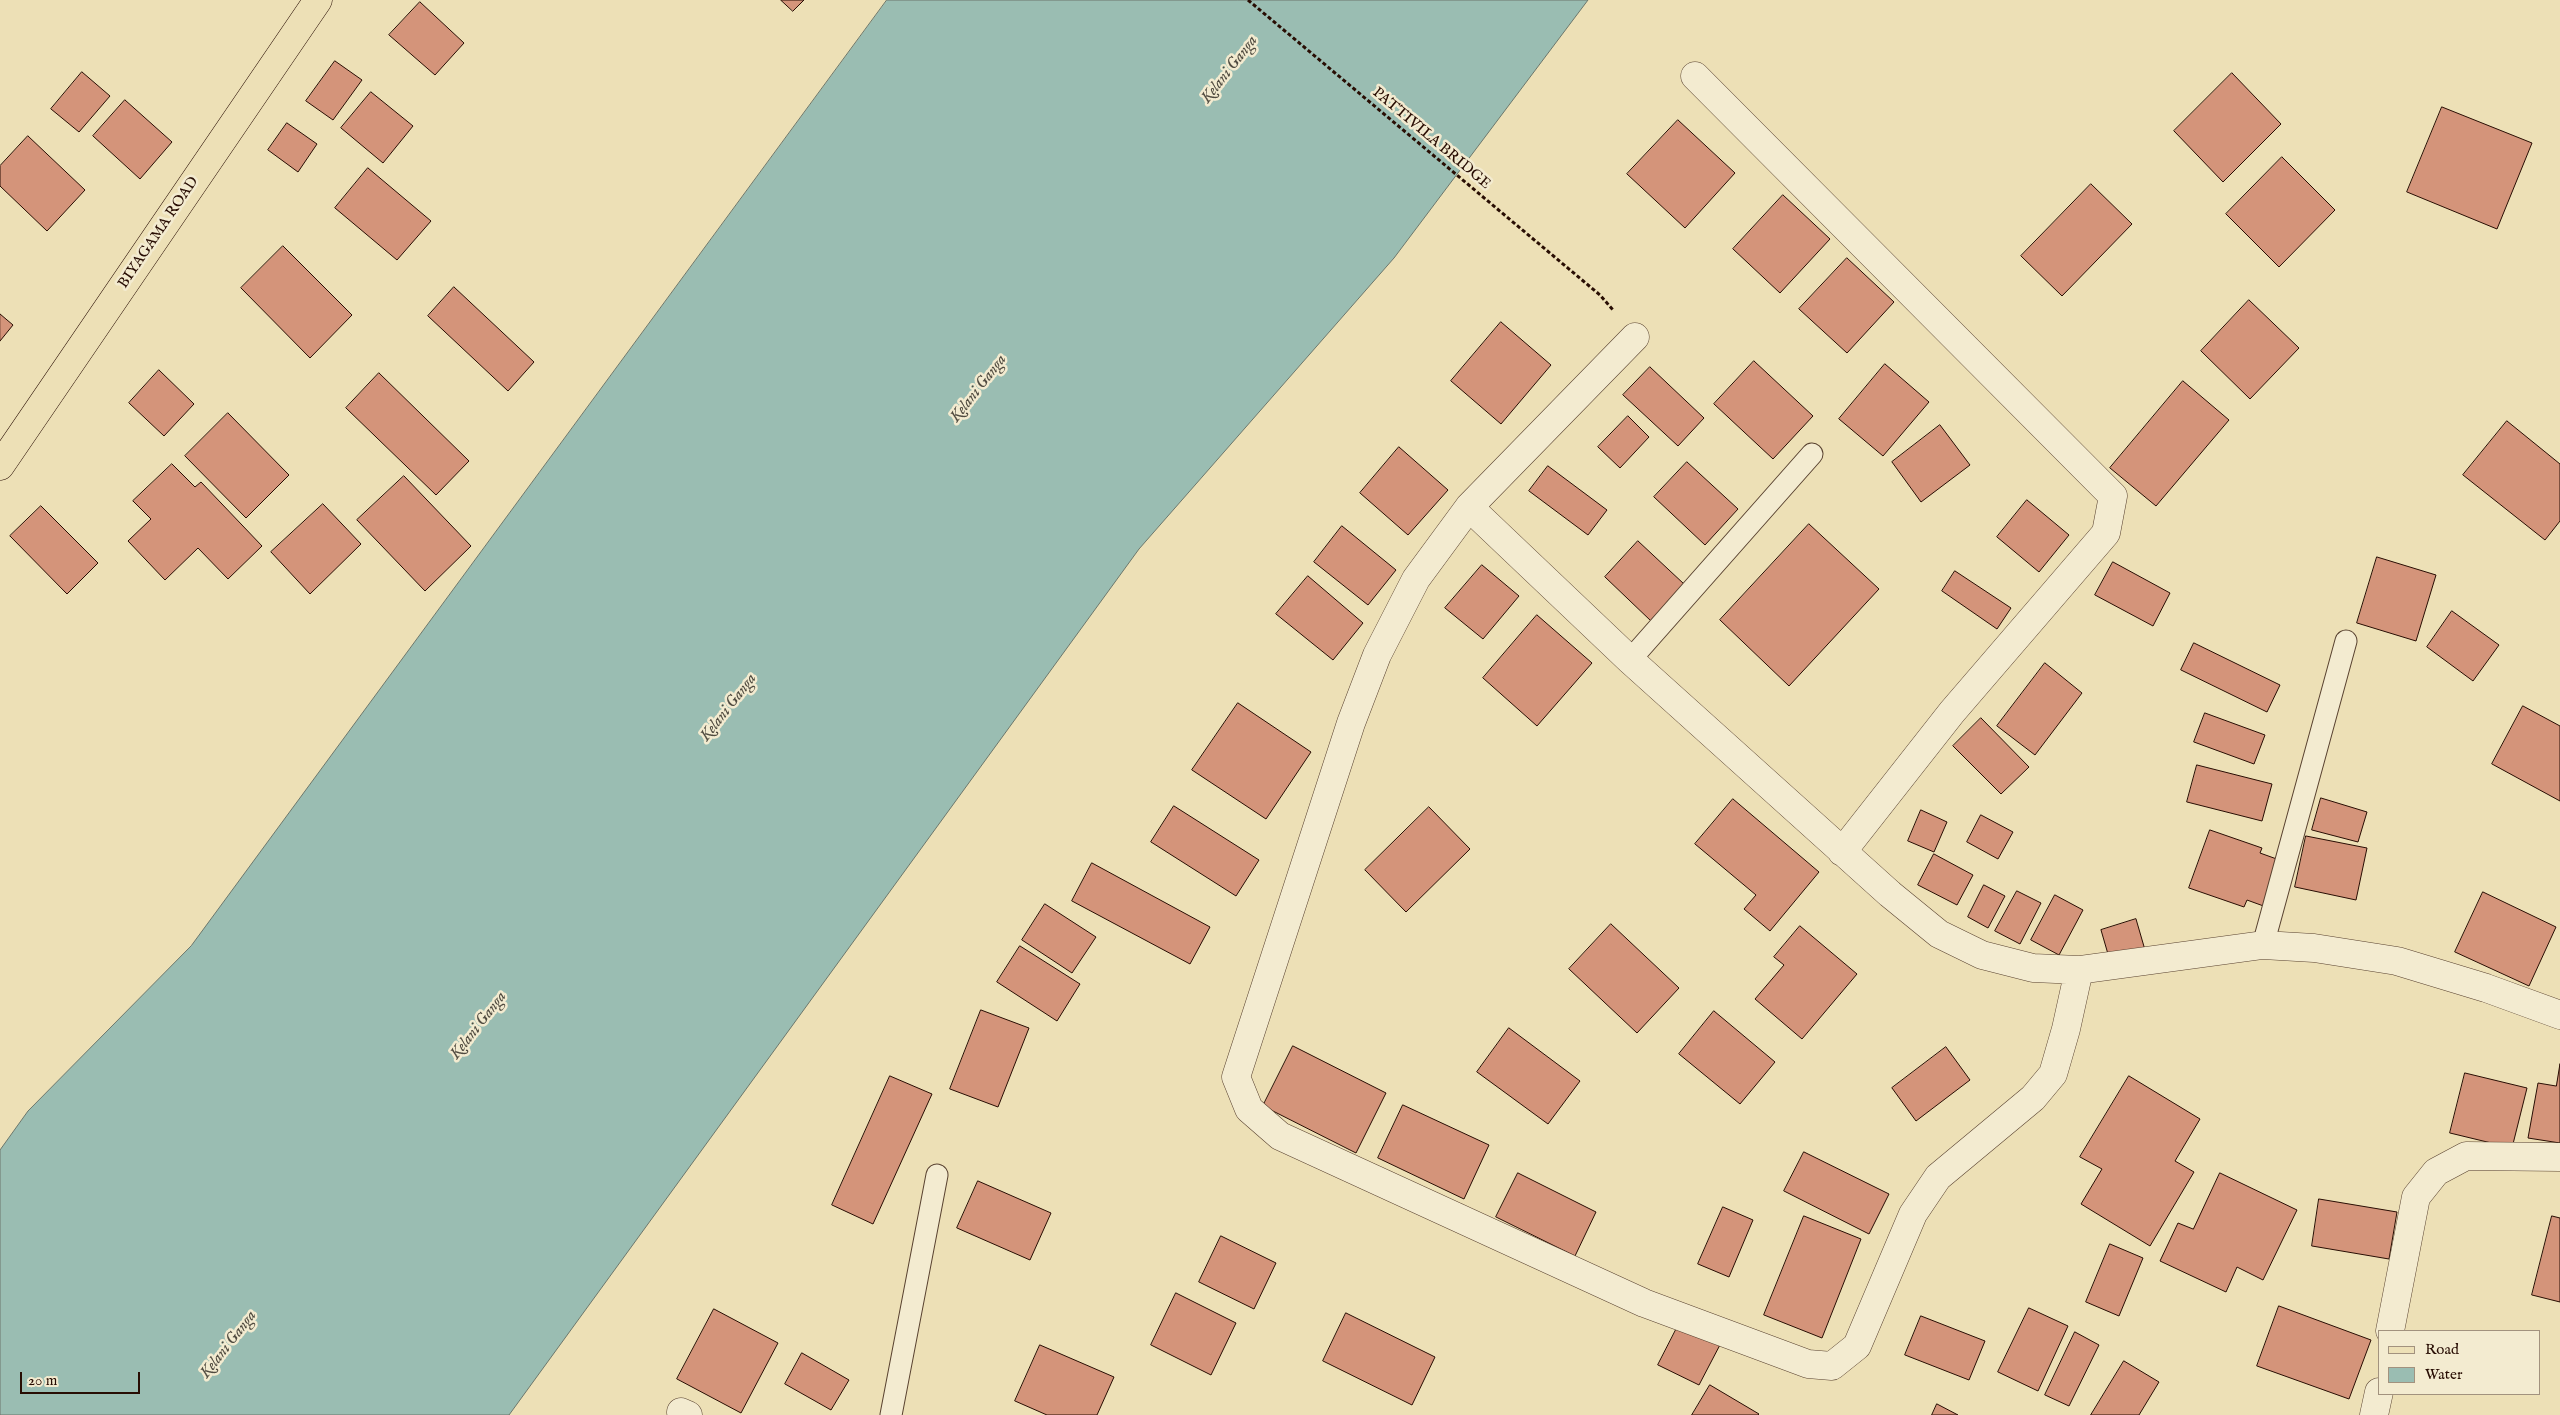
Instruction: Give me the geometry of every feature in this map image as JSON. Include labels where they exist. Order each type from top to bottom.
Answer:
[{"type":"main road","name":"BIYAGAMA ROAD","points":[[0,466],[318,0]]},
{"type":"street","points":[[1694,76],[2113,496],[2106,534],[1952,712],[1842,852]]},
{"type":"street","points":[[1635,337],[1469,507],[1416,579],[1378,655],[1351,723],[1236,1077],[1249,1109],[1280,1136],[1644,1303],[1808,1364],[1832,1366],[1857,1346],[1913,1214],[1938,1177],[2033,1098],[2053,1074],[2066,1029],[2078,970]]},
{"type":"street","points":[[1469,507],[1630,660],[1842,852],[1939,934],[1982,955],[2033,968],[2078,970],[2263,945],[2314,948],[2397,961],[2486,988],[2560,1015]]},
{"type":"street","points":[[2390,1330],[2416,1197],[2436,1172],[2466,1156],[2560,1157]]},
{"type":"street","points":[[2374,1415],[2378,1395]]},
{"type":"lane","points":[[1630,660],[1812,454]]},
{"type":"lane","points":[[2263,945],[2346,641]]},
{"type":"lane","points":[[891,1415],[937,1175]]},
{"type":"path","name":"PATTIVILA BRIDGE","points":[[1248,0],[1600,295]]},
{"type":"water","name":"Kelani Ganga","points":[[887,0],[1588,0],[1394,258],[1139,549],[509,1415],[0,1415],[0,1150],[28,1111],[191,946]]},
{"type":"building","points":[[781,0],[804,0],[793,11]]},
{"type":"building","points":[[420,2],[464,43],[435,75],[389,35]]},
{"type":"building","points":[[335,61],[362,80],[333,120],[306,101]]},
{"type":"building","points":[[82,72],[110,96],[79,132],[51,109]]},
{"type":"building","points":[[2232,73],[2281,124],[2223,182],[2174,131]]},
{"type":"building","points":[[371,92],[413,126],[383,163],[341,128]]},
{"type":"building","points":[[125,100],[172,142],[140,179],[93,136]]},
{"type":"building","points":[[2442,107],[2532,143],[2497,229],[2407,192]]},
{"type":"building","points":[[1678,120],[1735,173],[1685,228],[1627,174]]},
{"type":"building","points":[[287,123],[317,144],[298,172],[268,150]]},
{"type":"building","points":[[28,136],[85,190],[47,231],[0,186],[0,166]]},
{"type":"building","points":[[2282,157],[2335,210],[2279,267],[2226,214]]},
{"type":"building","points":[[368,168],[431,221],[397,260],[335,208]]},
{"type":"building","points":[[2091,184],[2132,224],[2062,296],[2021,256]]},
{"type":"building","points":[[1783,195],[1830,239],[1780,293],[1733,249]]},
{"type":"building","points":[[283,246],[352,315],[310,358],[241,288]]},
{"type":"building","points":[[1847,258],[1894,302],[1847,353],[1799,309]]},
{"type":"building","points":[[454,287],[534,362],[508,391],[428,316]]},
{"type":"building","points":[[2249,300],[2299,348],[2250,399],[2201,351]]},
{"type":"building","points":[[0,314],[13,325],[0,341]]},
{"type":"building","points":[[1501,322],[1551,365],[1501,424],[1451,381]]},
{"type":"building","points":[[1754,361],[1813,416],[1773,459],[1714,404]]},
{"type":"building","points":[[1885,364],[1929,402],[1883,456],[1839,419]]},
{"type":"building","points":[[1650,367],[1704,418],[1678,446],[1623,395]]},
{"type":"building","points":[[159,370],[194,404],[164,436],[129,403]]},
{"type":"building","points":[[379,373],[469,461],[436,495],[346,408]]},
{"type":"building","points":[[2183,381],[2229,420],[2156,506],[2110,468]]},
{"type":"building","points":[[228,413],[289,475],[246,518],[185,456]]},
{"type":"building","points":[[1628,416],[1649,437],[1620,468],[1598,447]]},
{"type":"building","points":[[2507,421],[2560,464],[2560,521],[2545,540],[2463,475]]},
{"type":"building","points":[[1940,425],[1970,465],[1921,502],[1892,462]]},
{"type":"building","points":[[1399,447],[1448,490],[1408,535],[1360,493]]},
{"type":"building","points":[[1687,462],[1738,509],[1705,545],[1654,497]]},
{"type":"building","points":[[172,464],[195,487],[201,482],[262,546],[228,579],[198,548],[165,580],[128,541],[151,519],[133,501]]},
{"type":"building","points":[[1548,466],[1607,510],[1588,535],[1529,491]]},
{"type":"building","points":[[404,476],[471,546],[425,591],[357,520]]},
{"type":"building","points":[[2027,500],[2069,535],[2039,572],[1997,537]]},
{"type":"building","points":[[323,504],[361,544],[310,594],[271,552]]},
{"type":"building","points":[[41,506],[98,563],[67,594],[10,536]]},
{"type":"building","points":[[1809,524],[1879,589],[1789,686],[1720,620]]},
{"type":"building","points":[[1342,526],[1396,570],[1368,605],[1314,562]]},
{"type":"building","points":[[1638,541],[1684,584],[1651,621],[1605,577]]},
{"type":"building","points":[[2377,557],[2436,575],[2416,641],[2357,623]]},
{"type":"building","points":[[2113,562],[2170,593],[2153,626],[2095,595]]},
{"type":"building","points":[[1482,565],[1519,596],[1483,639],[1445,608]]},
{"type":"building","points":[[1955,571],[2011,608],[1997,629],[1942,591]]},
{"type":"building","points":[[1308,576],[1363,623],[1333,660],[1276,614]]},
{"type":"building","points":[[2452,611],[2499,645],[2473,681],[2427,647]]},
{"type":"building","points":[[1537,615],[1592,663],[1537,726],[1483,678]]},
{"type":"building","points":[[2194,643],[2280,685],[2267,712],[2181,670]]},
{"type":"building","points":[[2045,663],[2082,693],[2035,755],[1997,726]]},
{"type":"building","points":[[1238,703],[1311,752],[1266,819],[1192,770]]},
{"type":"building","points":[[2523,706],[2560,726],[2560,801],[2492,764]]},
{"type":"building","points":[[2205,713],[2265,735],[2254,764],[2194,742]]},
{"type":"building","points":[[1981,718],[2029,767],[2001,794],[1953,746]]},
{"type":"building","points":[[2197,765],[2272,784],[2262,821],[2187,802]]},
{"type":"building","points":[[2321,798],[2367,812],[2358,842],[2312,830]]},
{"type":"building","points":[[1733,799],[1819,872],[1770,931],[1744,909],[1756,895],[1695,844]]},
{"type":"building","points":[[1174,806],[1259,860],[1236,896],[1151,842]]},
{"type":"building","points":[[1429,807],[1470,849],[1406,912],[1365,870]]},
{"type":"building","points":[[1921,810],[1947,822],[1934,852],[1908,841]]},
{"type":"building","points":[[1981,815],[2013,832],[1998,859],[1967,842]]},
{"type":"building","points":[[2210,830],[2262,848],[2260,853],[2285,862],[2269,908],[2247,900],[2244,907],[2189,888]]},
{"type":"building","points":[[2306,836],[2367,848],[2356,900],[2295,887]]},
{"type":"building","points":[[1934,854],[1973,875],[1957,905],[1918,885]]},
{"type":"building","points":[[1092,863],[1210,927],[1190,964],[1072,901]]},
{"type":"building","points":[[1984,885],[2005,896],[1988,928],[1968,917]]},
{"type":"building","points":[[2017,891],[2041,903],[2020,944],[1995,931]]},
{"type":"building","points":[[2483,892],[2556,927],[2529,986],[2455,952]]},
{"type":"building","points":[[2055,895],[2083,910],[2059,955],[2031,940]]},
{"type":"building","points":[[1045,904],[1096,937],[1072,973],[1022,940]]},
{"type":"building","points":[[2136,919],[2145,950],[2110,961],[2101,930]]},
{"type":"building","points":[[1611,924],[1679,988],[1637,1033],[1569,969]]},
{"type":"building","points":[[1800,926],[1857,974],[1802,1039],[1755,999],[1784,965],[1774,957]]},
{"type":"building","points":[[1020,946],[1080,984],[1057,1021],[997,982]]},
{"type":"building","points":[[981,1010],[1029,1028],[998,1107],[950,1089]]},
{"type":"building","points":[[1714,1011],[1775,1062],[1740,1104],[1679,1054]]},
{"type":"building","points":[[1509,1028],[1580,1081],[1548,1124],[1477,1072]]},
{"type":"building","points":[[1293,1046],[1386,1093],[1356,1153],[1263,1106]]},
{"type":"building","points":[[1946,1047],[1970,1080],[1916,1121],[1892,1088]]},
{"type":"building","points":[[2560,1064],[2560,1143],[2528,1138],[2538,1083],[2556,1086]]},
{"type":"building","points":[[2465,1073],[2527,1088],[2512,1148],[2450,1133]]},
{"type":"building","points":[[890,1076],[932,1094],[873,1224],[832,1205]]},
{"type":"building","points":[[2129,1076],[2200,1119],[2175,1161],[2194,1172],[2150,1246],[2081,1204],[2102,1169],[2080,1157]]},
{"type":"building","points":[[1403,1105],[1489,1145],[1464,1199],[1378,1158]]},
{"type":"building","points":[[1804,1152],[1889,1194],[1869,1234],[1784,1191]]},
{"type":"building","points":[[1518,1173],[1596,1212],[1575,1256],[1496,1217]]},
{"type":"building","points":[[2220,1173],[2297,1210],[2263,1280],[2237,1267],[2226,1292],[2160,1261],[2178,1223],[2193,1229]]},
{"type":"building","points":[[978,1181],[1051,1213],[1030,1260],[957,1228]]},
{"type":"building","points":[[2319,1199],[2397,1212],[2389,1259],[2312,1246]]},
{"type":"building","points":[[1723,1207],[1753,1220],[1729,1277],[1698,1264]]},
{"type":"building","points":[[1804,1216],[1861,1239],[1822,1338],[1764,1315]]},
{"type":"building","points":[[2552,1216],[2560,1218],[2560,1302],[2532,1295]]},
{"type":"building","points":[[1221,1236],[1276,1263],[1254,1309],[1199,1282]]},
{"type":"building","points":[[2110,1244],[2143,1258],[2119,1316],[2086,1302]]},
{"type":"building","points":[[1176,1293],[1236,1323],[1211,1375],[1151,1345]]},
{"type":"building","points":[[2279,1306],[2371,1340],[2349,1399],[2257,1366]]},
{"type":"building","points":[[2029,1308],[2068,1326],[2038,1391],[1998,1372]]},
{"type":"building","points":[[714,1309],[778,1343],[741,1413],[677,1379]]},
{"type":"building","points":[[1346,1313],[1435,1357],[1412,1405],[1323,1361]]},
{"type":"building","points":[[1921,1316],[1985,1341],[1969,1380],[1905,1355]]},
{"type":"building","points":[[1681,1320],[1722,1341],[1699,1385],[1658,1365]]},
{"type":"building","points":[[2075,1332],[2099,1345],[2069,1406],[2045,1395]]},
{"type":"building","points":[[1040,1345],[1114,1377],[1097,1415],[1047,1415],[1015,1401]]},
{"type":"building","points":[[802,1353],[849,1380],[831,1410],[785,1384]]},
{"type":"building","points":[[2124,1361],[2159,1382],[2139,1415],[2091,1415]]},
{"type":"building","points":[[1710,1385],[1759,1414],[1692,1415]]},
{"type":"building","points":[[1937,1404],[1958,1415],[1932,1415]]}]
